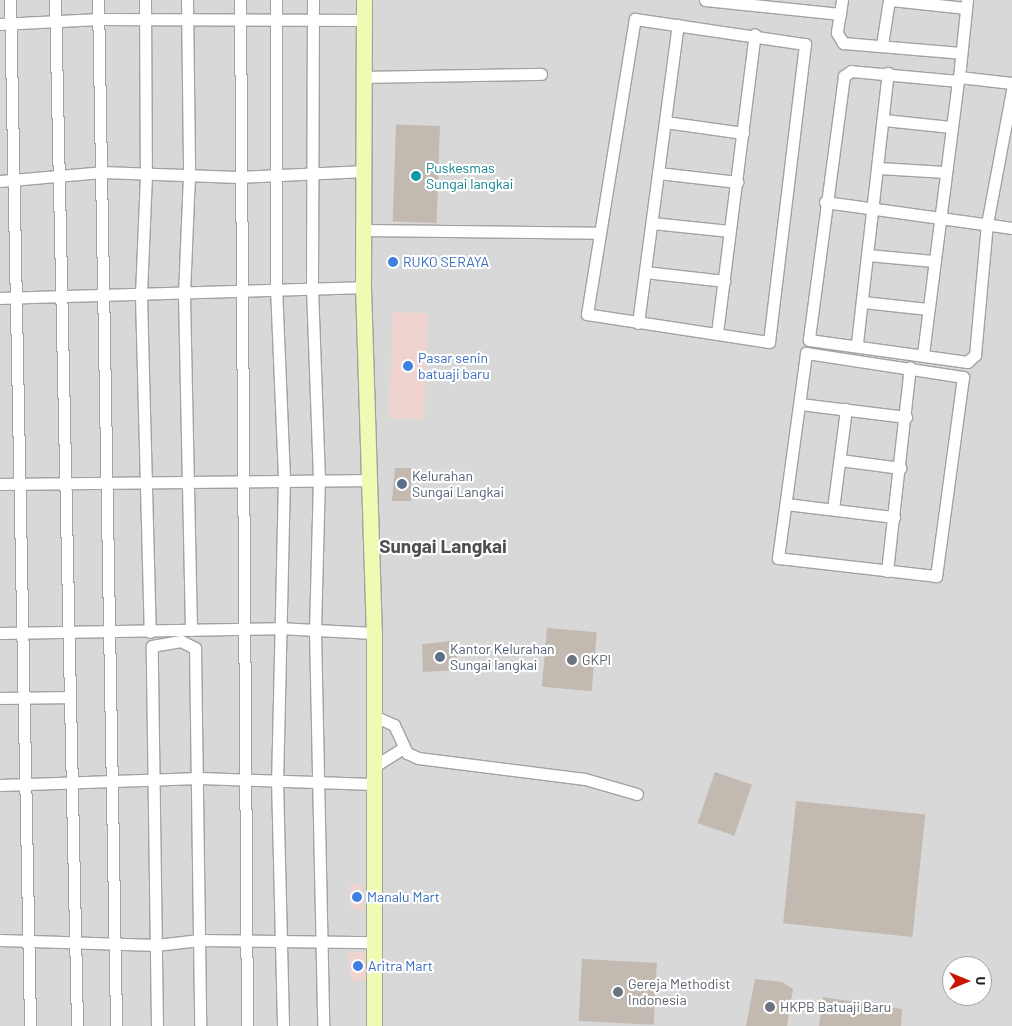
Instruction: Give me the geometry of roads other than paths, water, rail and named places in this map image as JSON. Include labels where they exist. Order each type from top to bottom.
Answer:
[{"type":"street","points":[[10,0],[5,24],[6,90],[13,180],[30,1026]]},
{"type":"street","points":[[55,0],[77,1026]]},
{"type":"street","points":[[98,0],[102,172],[100,297],[107,485],[116,1026]]},
{"type":"street","points":[[145,0],[146,175],[140,296],[150,632]]},
{"type":"street","points":[[187,0],[189,175],[184,295],[191,630]]},
{"type":"street","points":[[240,0],[238,291],[242,480],[242,781],[247,941],[247,1026]]},
{"type":"street","points":[[276,0],[279,174],[276,287],[284,478],[278,628],[277,779],[283,1026]]},
{"type":"street","points":[[313,0],[312,288],[319,478],[315,630],[323,1026]]},
{"type":"street","points":[[364,0],[366,77],[363,287],[374,633],[374,1026]]},
{"type":"street","points":[[705,0],[840,14]]},
{"type":"street","points":[[842,0],[837,33],[841,42],[960,52]]},
{"type":"street","points":[[882,45],[890,0],[967,4],[960,52],[959,77],[1012,83]]},
{"type":"street","points":[[5,24],[99,19],[146,20],[188,18],[364,20]]},
{"type":"street","points":[[631,22],[678,25],[756,34],[801,40],[806,50],[768,342],[587,314],[631,22]]},
{"type":"street","points":[[638,323],[678,25]]},
{"type":"street","points":[[717,333],[756,34]]},
{"type":"street","points":[[923,354],[933,261],[958,81],[888,73],[850,71],[844,76],[825,202],[809,340],[857,343],[967,362],[973,359],[987,224],[1012,90]]},
{"type":"street","points":[[857,343],[872,209],[880,168],[888,73]]},
{"type":"street","points":[[366,77],[541,74]]},
{"type":"street","points":[[884,120],[951,127]]},
{"type":"street","points":[[665,122],[743,133]]},
{"type":"street","points":[[880,168],[945,172]]},
{"type":"street","points":[[0,181],[102,172],[238,177],[311,172],[365,171]]},
{"type":"street","points":[[658,173],[737,182]]},
{"type":"street","points":[[825,202],[1012,228]]},
{"type":"street","points":[[652,223],[730,231]]},
{"type":"street","points":[[364,230],[598,233]]},
{"type":"street","points":[[868,255],[933,261]]},
{"type":"street","points":[[645,272],[724,281]]},
{"type":"street","points":[[0,298],[184,295],[276,287],[363,287]]},
{"type":"street","points":[[863,302],[928,309]]},
{"type":"street","points":[[806,353],[910,367],[959,374],[964,382],[936,576],[778,558],[806,353]]},
{"type":"street","points":[[887,571],[906,416],[910,367]]},
{"type":"street","points":[[800,404],[906,416]]},
{"type":"street","points":[[833,510],[846,410]]},
{"type":"street","points":[[840,460],[900,468]]},
{"type":"street","points":[[0,484],[107,485],[146,481],[284,478],[370,480]]},
{"type":"street","points":[[786,504],[894,517]]},
{"type":"street","points":[[0,633],[110,633],[278,628],[374,633]]},
{"type":"street","points":[[157,1026],[152,779],[152,646],[181,641],[195,648],[199,778],[200,1026]]},
{"type":"street","points":[[0,698],[70,698]]},
{"type":"street","points":[[374,716],[394,725],[404,748],[418,758],[585,779],[637,794]]},
{"type":"street","points":[[374,767],[404,748]]},
{"type":"street","points":[[0,785],[199,778],[242,781],[277,779],[318,780],[373,784]]},
{"type":"street","points":[[0,940],[114,942],[156,945],[200,940],[374,942]]},
{"type":"place","name":"Puskesmas Sungai langkai","points":[[416,176]]},
{"type":"place","name":"RUKO SERAYA","points":[[393,262]]},
{"type":"place","name":"Pasar senin batuaji baru","points":[[408,366]]},
{"type":"place","name":"Kelurahan Sungai Langkai","points":[[402,484]]},
{"type":"place","name":"Kantor Kelurahan Sungai langkai","points":[[440,657]]},
{"type":"place","name":"GKPI","points":[[572,660]]},
{"type":"place","name":"Manalu Mart","points":[[357,897]]},
{"type":"place","name":"Aritra Mart","points":[[358,966]]},
{"type":"place","name":"Gereja Methodist Indonesia","points":[[618,992]]},
{"type":"place","name":"HKPB Batuaji Baru","points":[[770,1007]]},
{"type":"district","name":"Sungai Langkai","points":[[443,546]]}]
